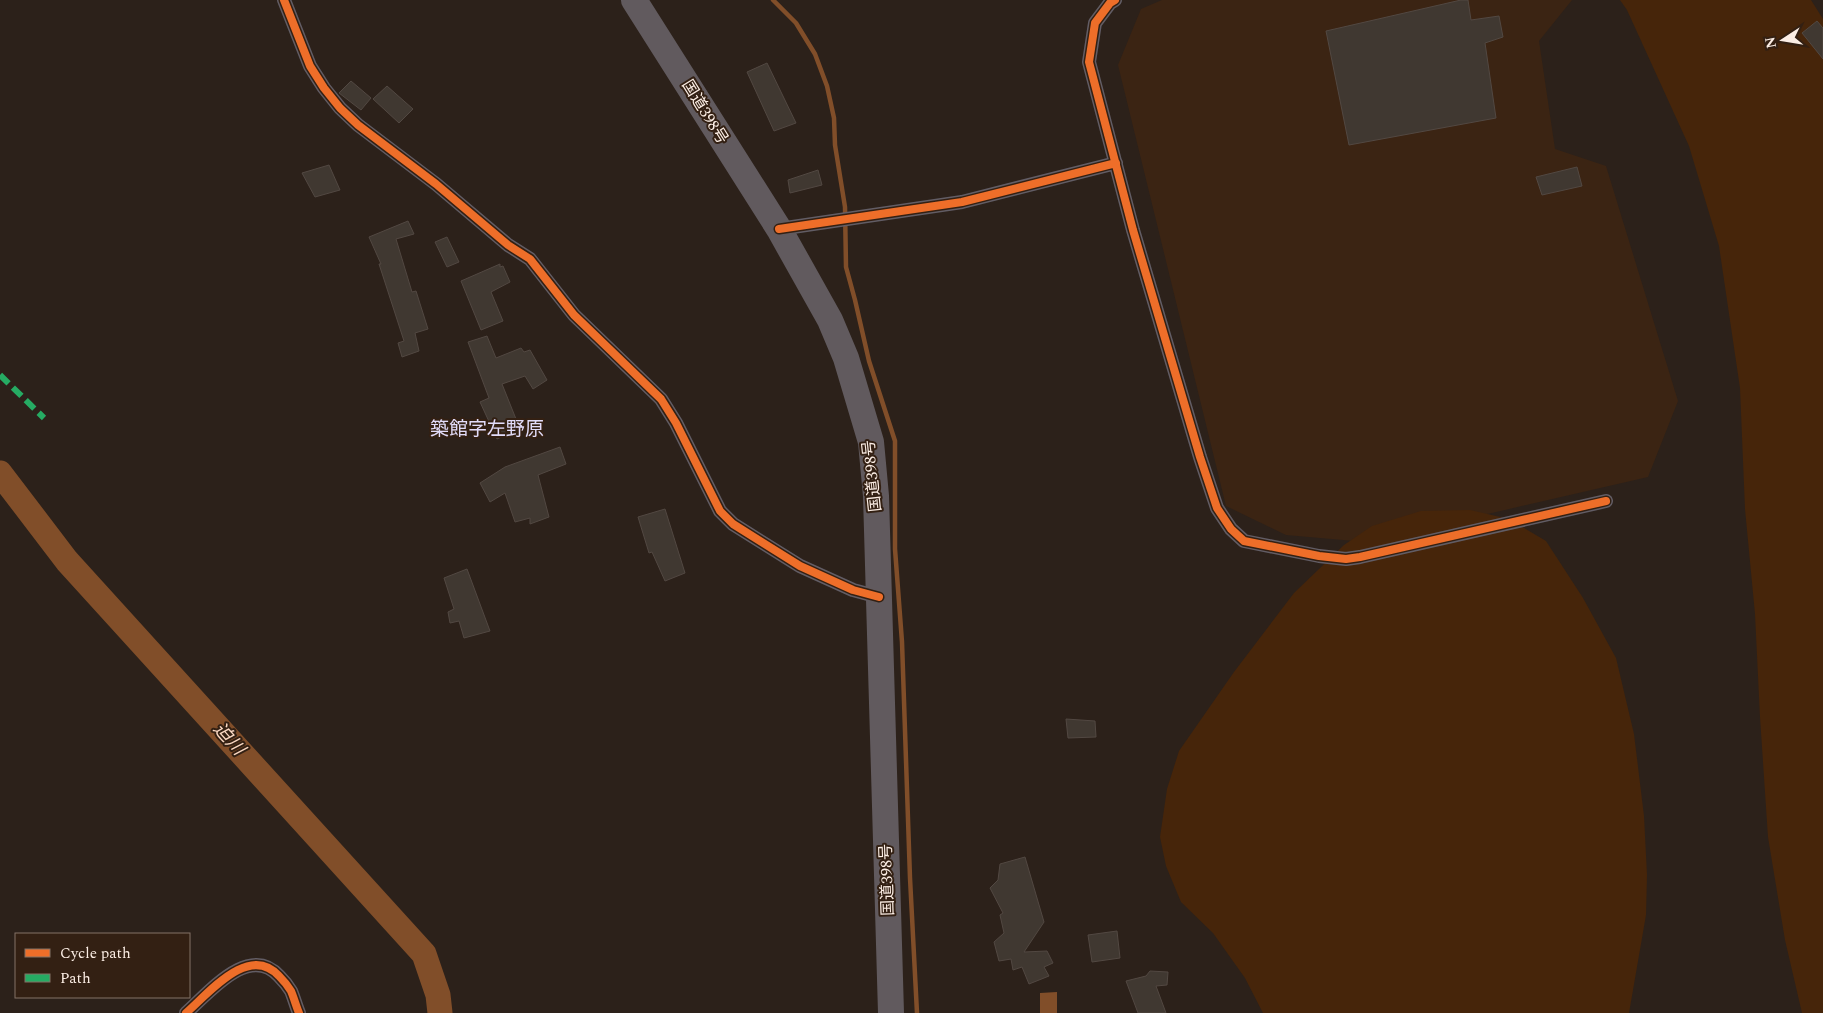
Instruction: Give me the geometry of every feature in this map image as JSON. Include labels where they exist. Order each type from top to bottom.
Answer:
[{"type":"highway","name":"国道398号","points":[[634,0],[779,229],[830,320],[846,358],[871,442],[876,496],[891,1013]]},
{"type":"street","points":[[284,0],[310,66],[340,108],[436,184],[508,245],[530,259],[574,314],[662,399],[720,511],[733,524],[800,566],[853,590],[879,597]]},
{"type":"street","points":[[1114,0],[1110,2],[1095,23],[1089,62],[1133,230],[1208,483],[1217,508],[1231,530],[1244,541],[1319,556],[1346,559],[1360,558],[1606,501]]},
{"type":"street","points":[[779,229],[962,202],[1116,163]]},
{"type":"street","points":[[186,1013],[233,973],[244,966],[262,964],[275,972],[290,990],[299,1013]]},
{"type":"shaded area","points":[[1162,0],[1572,0],[1539,41],[1555,149],[1606,166],[1678,401],[1648,477],[1366,542],[1286,535],[1226,506],[1118,65],[1141,9]]},
{"type":"shaded area","points":[[1620,0],[1811,0],[1823,19],[1823,1013],[1802,1013],[1785,940],[1768,837],[1755,614],[1745,509],[1740,388],[1719,246],[1689,146],[1627,10]]},
{"type":"shaded area","points":[[1470,510],[1509,519],[1546,541],[1583,598],[1616,658],[1634,734],[1644,816],[1647,875],[1646,915],[1629,1013],[1263,1013],[1245,978],[1213,933],[1181,902],[1166,866],[1160,837],[1167,789],[1179,751],[1234,672],[1294,593],[1344,545],[1372,526],[1421,511]]},
{"type":"shaded area","points":[[1057,992],[1057,1013],[1040,1013],[1040,993]]},
{"type":"building","points":[[1468,0],[1471,20],[1499,16],[1503,37],[1485,43],[1496,118],[1349,145],[1326,31]]},
{"type":"building","points":[[1817,21],[1823,28],[1823,59],[1802,33]]},
{"type":"building","points":[[767,63],[796,123],[774,131],[747,72]]},
{"type":"building","points":[[351,81],[371,98],[361,110],[339,93]]},
{"type":"building","points":[[387,86],[413,109],[399,123],[373,99]]},
{"type":"building","points":[[329,165],[340,190],[315,197],[302,173]]},
{"type":"building","points":[[1577,167],[1582,186],[1542,195],[1536,177]]},
{"type":"building","points":[[818,170],[822,185],[790,193],[788,180]]},
{"type":"building","points":[[408,221],[414,234],[396,239],[412,292],[416,291],[428,329],[415,333],[419,351],[402,357],[398,343],[404,341],[379,264],[381,264],[369,237]]},
{"type":"building","points":[[447,237],[459,262],[447,267],[435,242]]},
{"type":"building","points":[[500,264],[500,267],[503,266],[510,282],[491,292],[503,321],[481,330],[461,281]]},
{"type":"building","points":[[487,336],[496,358],[521,348],[524,352],[530,350],[547,380],[533,389],[525,376],[502,384],[520,429],[497,439],[480,402],[489,398],[468,342]]},
{"type":"building","points":[[560,447],[566,464],[538,475],[549,517],[530,524],[530,518],[515,522],[505,493],[490,502],[480,483],[505,467]]},
{"type":"building","points":[[665,509],[685,573],[665,581],[652,552],[649,553],[638,517]]},
{"type":"building","points":[[467,569],[490,631],[464,638],[459,621],[450,623],[448,612],[454,609],[444,578]]},
{"type":"building","points":[[1066,719],[1095,721],[1096,737],[1068,738]]},
{"type":"building","points":[[1025,857],[1044,922],[1024,952],[1047,951],[1053,963],[1044,967],[1049,976],[1029,984],[1022,967],[1013,970],[1011,959],[999,961],[994,942],[1004,933],[1000,915],[1003,913],[990,888],[998,880],[1000,864]]},
{"type":"building","points":[[1117,931],[1120,958],[1092,962],[1088,935]]},
{"type":"building","points":[[1150,971],[1168,972],[1167,985],[1156,986],[1166,1013],[1138,1013],[1126,981],[1146,976]]},
{"type":"waterway","points":[[773,0],[796,23],[815,54],[827,86],[834,118],[835,145],[845,207],[846,267],[869,361],[895,441],[895,549],[902,642],[910,878],[917,1013]]},
{"type":"waterway","name":"迫川","points":[[0,473],[67,561],[424,954],[438,995],[440,1013]]},
{"type":"marked path","points":[[0,375],[44,418]]},
{"type":"cycle path","points":[[284,0],[310,66],[340,108],[358,125],[436,184],[508,245],[530,259],[574,315],[661,399],[676,423],[720,511],[733,524],[800,566],[853,590],[879,597]]},
{"type":"cycle path","points":[[1115,0],[1110,3],[1095,23],[1089,62],[1133,230],[1200,457],[1217,508],[1231,529],[1244,541],[1319,556],[1346,559],[1606,501]]},
{"type":"cycle path","points":[[779,229],[962,202],[1116,163]]},
{"type":"cycle path","points":[[186,1013],[230,975],[242,968],[255,965],[267,967],[282,979],[291,991],[299,1013]]},
{"type":"district","name":"築館字左野原","points":[[487,429]]}]
